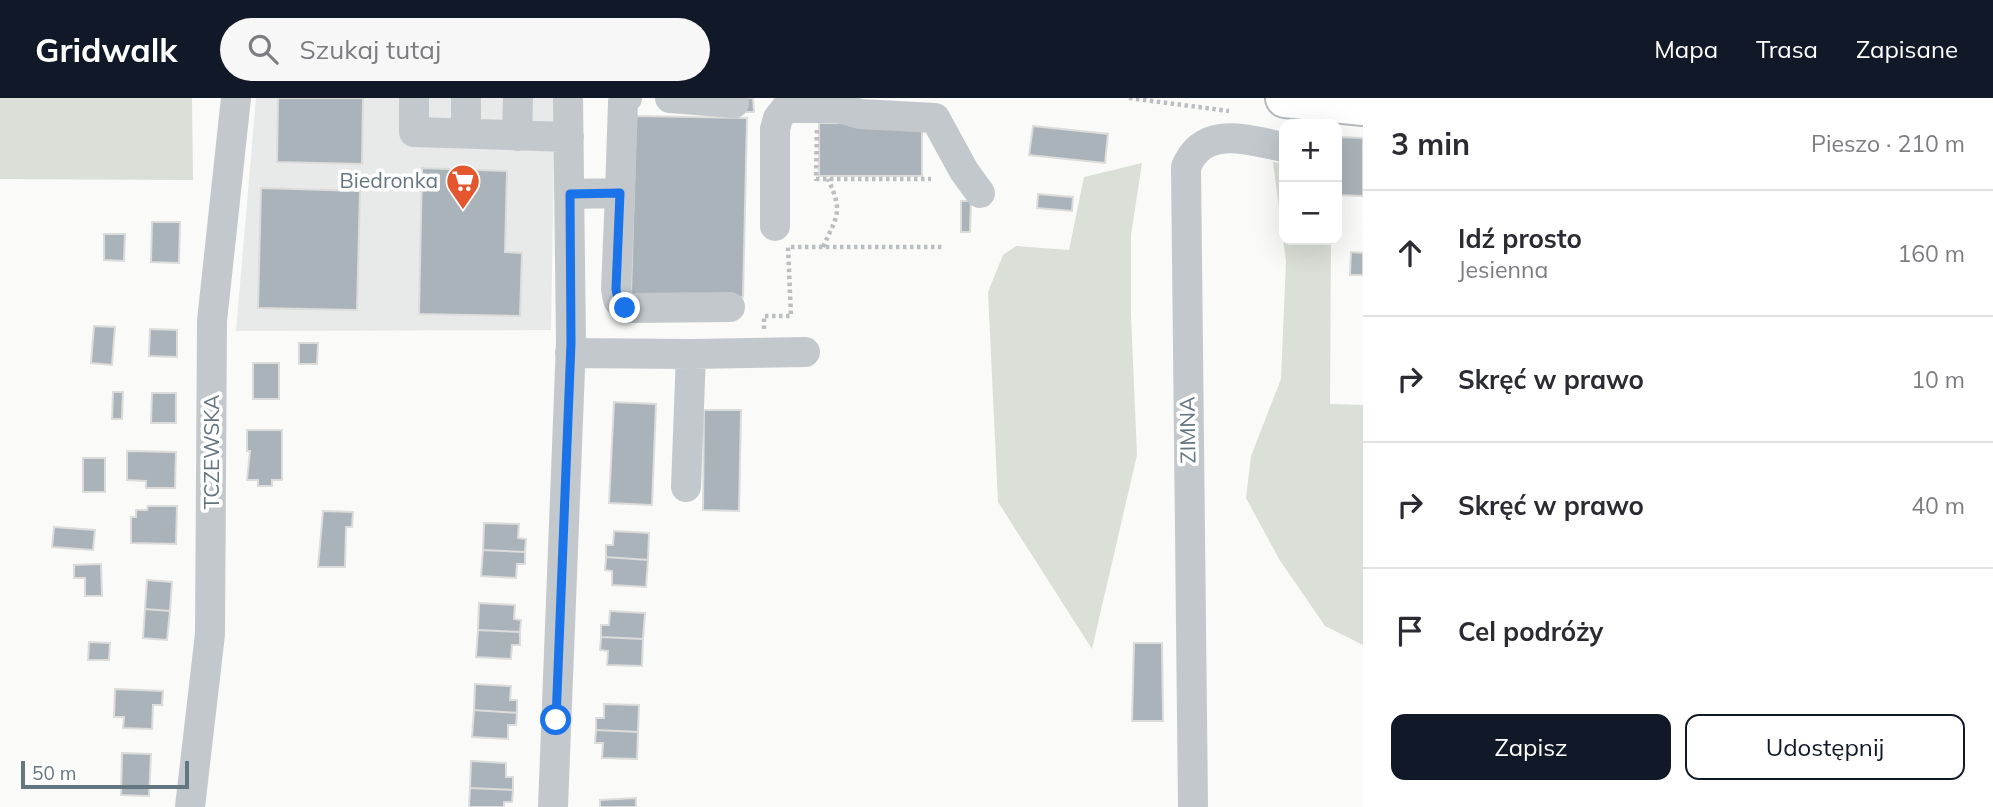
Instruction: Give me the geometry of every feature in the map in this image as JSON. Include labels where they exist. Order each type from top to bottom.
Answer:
[{"type":"main road","points":[[1285,98],[1340,111]]},
{"type":"street","name":"TCZEWSKA","points":[[190,807],[210,634],[212,321],[236,98]]},
{"type":"street","points":[[414,98],[414,132],[569,137]]},
{"type":"street","points":[[466,98],[466,132]]},
{"type":"street","points":[[517,136],[518,98]]},
{"type":"street","points":[[552,807],[570,353],[568,98]]},
{"type":"street","points":[[627,98],[623,102],[616,289],[618,300],[625,308],[730,307]]},
{"type":"street","points":[[670,98],[734,103]]},
{"type":"street","points":[[775,226],[773,155],[778,118],[786,108],[839,108],[860,114],[935,118],[964,171],[980,193]]},
{"type":"street","name":"ZIMNA","points":[[1193,807],[1186,167],[1192,153],[1211,139],[1241,139],[1279,146]]},
{"type":"street","points":[[570,194],[620,193]]},
{"type":"street","points":[[570,353],[805,352]]},
{"type":"street","points":[[686,487],[691,354]]},
{"type":"path","points":[[817,107],[816,179],[930,179]]},
{"type":"path","points":[[823,247],[837,213],[838,199],[828,179]]},
{"type":"path","points":[[791,316],[788,247],[943,247]]},
{"type":"shaded area","points":[[0,98],[192,98],[193,180],[0,179]]},
{"type":"shaded area","points":[[256,98],[555,98],[551,330],[236,331]]},
{"type":"shaded area","points":[[1273,162],[1279,163],[1279,208]]},
{"type":"shaded area","points":[[1142,163],[1131,235],[1131,315],[1137,455],[1092,649],[998,502],[988,292],[1003,255],[1016,246],[1069,250],[1084,177]]},
{"type":"shaded area","points":[[1284,245],[1331,245],[1330,404],[1363,405],[1363,645],[1325,626],[1279,559],[1246,498],[1251,456],[1281,379],[1286,261]]},
{"type":"building","points":[[278,98],[363,98],[362,164],[277,162]]},
{"type":"building","points":[[738,98],[753,98],[754,112],[737,112]]},
{"type":"building","points":[[636,116],[747,118],[743,297],[631,294]]},
{"type":"building","points":[[819,123],[922,123],[922,176],[819,176]]},
{"type":"building","points":[[1033,126],[1108,134],[1105,163],[1029,155]]},
{"type":"building","points":[[1342,137],[1363,138],[1363,196],[1342,195]]},
{"type":"building","name":"Biedronka","points":[[422,168],[507,171],[505,252],[522,253],[520,316],[419,314]]},
{"type":"building","points":[[261,188],[360,191],[357,310],[258,308]]},
{"type":"building","points":[[1038,194],[1073,197],[1072,211],[1037,208]]},
{"type":"building","points":[[961,201],[971,201],[970,232],[961,232]]},
{"type":"building","points":[[152,222],[180,222],[179,263],[151,262]]},
{"type":"building","points":[[104,234],[125,234],[124,261],[104,260]]},
{"type":"building","points":[[1351,252],[1363,253],[1363,275],[1350,275]]},
{"type":"building","points":[[94,326],[115,327],[112,365],[91,363]]},
{"type":"building","points":[[150,329],[177,330],[177,357],[149,356]]},
{"type":"building","points":[[299,343],[318,343],[317,364],[299,364]]},
{"type":"building","points":[[253,363],[279,363],[279,399],[253,399]]},
{"type":"building","points":[[113,392],[123,392],[122,419],[112,419]]},
{"type":"building","points":[[152,393],[176,393],[176,423],[151,423]]},
{"type":"building","points":[[614,402],[656,404],[652,505],[609,503]]},
{"type":"building","points":[[704,410],[741,410],[739,511],[703,510]]},
{"type":"building","points":[[247,430],[282,430],[282,480],[272,480],[272,486],[258,486],[258,480],[247,480],[250,451],[247,451]]},
{"type":"building","points":[[127,451],[176,452],[175,488],[146,488],[146,481],[127,480]]},
{"type":"building","points":[[83,458],[105,458],[105,492],[83,492]]},
{"type":"building","points":[[148,506],[177,506],[176,544],[131,543],[131,517],[136,517],[136,510],[147,510]]},
{"type":"building","points":[[323,511],[353,512],[352,527],[346,527],[345,567],[318,567]]},
{"type":"building","points":[[484,523],[519,524],[518,538],[526,539],[525,552],[483,550]]},
{"type":"building","points":[[54,527],[95,530],[93,550],[52,547]]},
{"type":"building","points":[[614,531],[649,533],[648,560],[606,557],[606,545],[613,545]]},
{"type":"building","points":[[483,550],[525,552],[525,564],[517,564],[516,578],[481,576]]},
{"type":"building","points":[[606,557],[648,560],[646,587],[612,585],[612,571],[605,570]]},
{"type":"building","points":[[101,564],[102,596],[85,596],[85,578],[74,578],[74,565]]},
{"type":"building","points":[[147,580],[172,582],[170,611],[145,609]]},
{"type":"building","points":[[479,603],[515,605],[514,619],[521,620],[520,632],[478,630]]},
{"type":"building","points":[[145,609],[170,611],[167,640],[143,638]]},
{"type":"building","points":[[610,611],[645,613],[643,639],[601,637],[601,625],[609,625]]},
{"type":"building","points":[[478,630],[520,632],[520,645],[512,645],[511,659],[476,657]]},
{"type":"building","points":[[601,637],[643,639],[642,666],[607,665],[608,651],[600,650]]},
{"type":"building","points":[[89,642],[110,643],[109,660],[88,660]]},
{"type":"building","points":[[1134,643],[1162,643],[1163,721],[1132,721]]},
{"type":"building","points":[[475,684],[511,686],[510,700],[517,700],[517,713],[474,710]]},
{"type":"building","points":[[115,689],[163,691],[162,705],[153,705],[152,729],[123,728],[124,717],[114,717]]},
{"type":"building","points":[[604,704],[639,705],[638,732],[596,730],[596,718],[604,718]]},
{"type":"building","points":[[474,710],[517,713],[516,725],[508,725],[508,739],[472,737]]},
{"type":"building","points":[[596,730],[638,732],[637,759],[602,758],[603,743],[595,743]]},
{"type":"building","points":[[122,753],[151,754],[149,796],[121,795]]},
{"type":"building","points":[[471,761],[506,763],[506,777],[513,777],[513,790],[470,788]]},
{"type":"building","points":[[470,788],[513,790],[512,802],[504,802],[504,807],[469,807]]},
{"type":"building","points":[[636,798],[636,807],[600,807],[600,800]]},
{"type":"place","name":"Biedronka","points":[[463,211]]},
{"type":"route","points":[[556,720],[567,503],[572,269],[570,194],[620,193],[616,289],[618,300],[625,308]]}]
